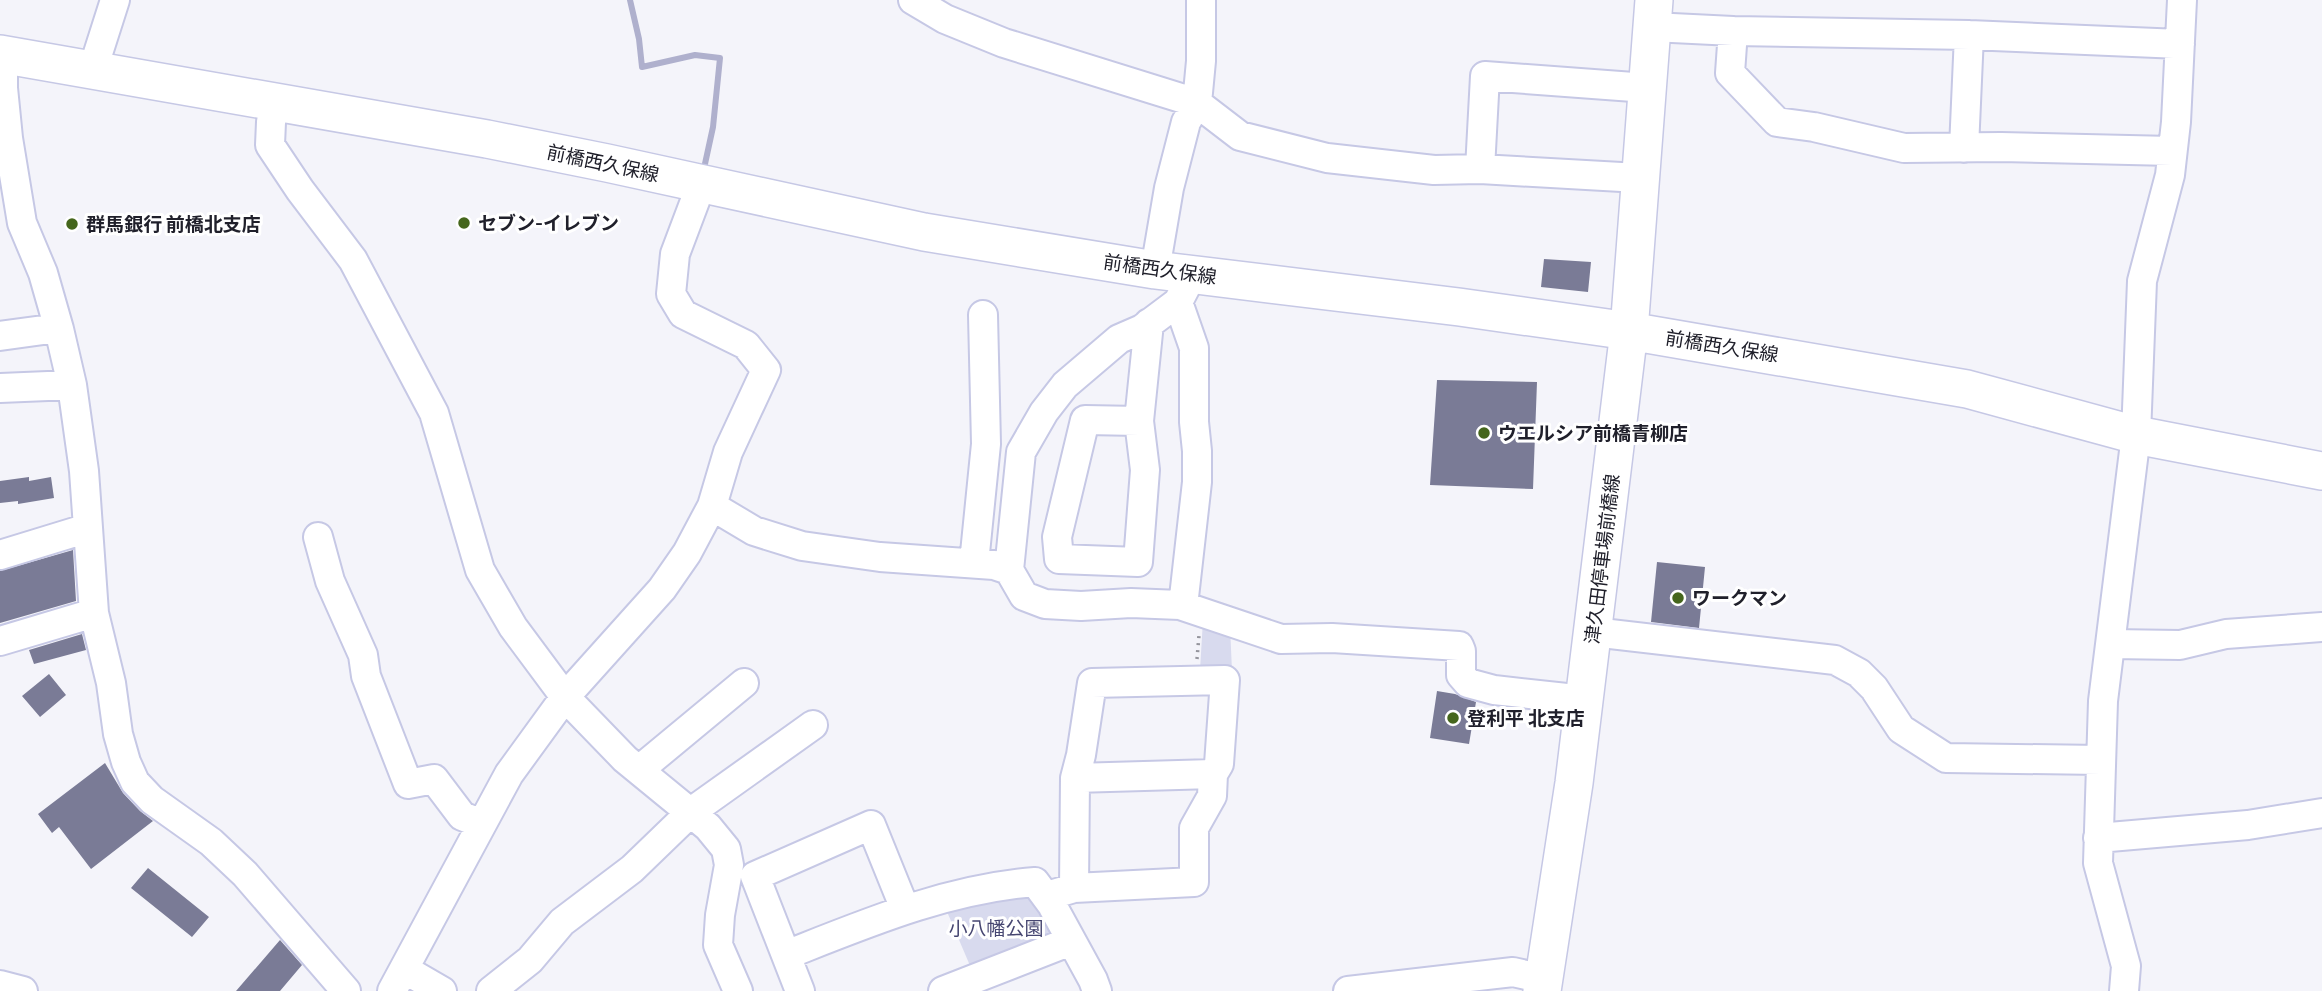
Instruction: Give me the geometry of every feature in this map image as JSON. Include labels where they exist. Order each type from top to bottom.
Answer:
[{"type":"main road","name":"津久田停車場前橋線","points":[[1544,985],[1585,700],[1629,331],[1653,13]]},
{"type":"main road","name":"前橋西久保線","points":[[2,54],[487,139],[924,232],[1155,270],[1185,288],[1459,307],[1629,331],[1967,389],[2136,435],[2322,471]]},
{"type":"street","points":[[93,69],[115,0]]},
{"type":"street","points":[[913,0],[945,19],[1004,43],[1197,103],[1240,136],[1327,158],[1434,170],[1480,169],[1640,178]]},
{"type":"street","points":[[1155,270],[1169,188],[1186,122],[1197,103],[1202,0]]},
{"type":"street","points":[[2124,991],[2126,966],[2098,863],[2104,701],[2136,435],[2142,281],[2170,175],[2182,0]]},
{"type":"street","points":[[1653,13],[1733,31],[2180,44]]},
{"type":"street","points":[[1733,31],[1730,73],[1777,122],[1814,127],[1904,148],[2172,151]]},
{"type":"street","points":[[1964,148],[1969,36]]},
{"type":"street","points":[[2,54],[11,225],[43,272],[72,385],[85,471],[94,613],[126,762],[135,782],[152,800],[211,842],[245,874],[346,991]]},
{"type":"street","points":[[1480,169],[1485,76],[1647,88]]},
{"type":"street","points":[[275,103],[270,145],[353,260],[434,413],[480,570],[513,627],[565,697],[625,759],[708,827],[726,849],[729,865],[720,915],[718,945],[738,991]]},
{"type":"street","points":[[442,991],[398,980],[509,774],[565,697],[662,589],[687,553],[712,506],[728,452],[766,370],[746,345],[683,314],[671,294],[675,254],[701,185]]},
{"type":"street","points":[[1185,288],[1149,324],[1119,339],[1065,385],[1038,422],[1021,452],[1009,570],[1024,596],[1045,604],[1081,606],[1131,603],[1192,609],[1281,639],[1332,638],[1459,646],[1461,675],[1468,684],[1494,690],[1585,700]]},
{"type":"street","points":[[1185,288],[1196,382],[1194,422],[1197,451],[1192,609]]},
{"type":"street","points":[[974,563],[986,444],[983,316]]},
{"type":"street","points":[[1139,421],[1084,420],[1057,537],[1059,559],[1138,562],[1145,470],[1139,421],[1149,324]]},
{"type":"street","points":[[0,336],[58,328]]},
{"type":"street","points":[[0,388],[72,385]]},
{"type":"street","points":[[712,506],[754,531],[802,546],[880,557],[994,565],[1009,570]]},
{"type":"street","points":[[0,555],[88,528]]},
{"type":"street","points":[[318,537],[330,581],[363,656],[366,676],[408,784],[434,779],[462,816],[482,824]]},
{"type":"street","points":[[0,641],[94,613]]},
{"type":"street","points":[[2111,643],[2180,645],[2226,634],[2322,627]]},
{"type":"street","points":[[1593,632],[1835,660],[1859,673],[1874,688],[1900,729],[1946,758],[2101,760]]},
{"type":"street","points":[[1047,896],[1074,888],[1194,882],[1194,828],[1212,796],[1213,774],[1219,764],[1225,680],[1091,683],[1075,778],[1074,888]]},
{"type":"street","points":[[639,770],[744,683]]},
{"type":"street","points":[[491,991],[530,960],[562,922],[632,869],[691,812],[813,725]]},
{"type":"street","points":[[1075,778],[1213,774]]},
{"type":"street","points":[[2098,838],[2248,825],[2322,813]]},
{"type":"street","points":[[800,991],[755,876],[871,825],[905,909]]},
{"type":"street","points":[[786,954],[905,909],[982,888],[1035,882],[1047,896],[1097,991]]},
{"type":"street","points":[[943,991],[1071,941]]},
{"type":"street","points":[[1348,991],[1513,972],[1544,985]]},
{"type":"street","points":[[0,985],[23,991]]},
{"type":"path","points":[[1192,609],[1195,680]]},
{"type":"green space","points":[[1203,620],[1230,626],[1232,671],[1200,670]]},
{"type":"green space","name":"小八幡公園","points":[[1034,887],[1064,940],[974,975],[945,907]]},
{"type":"building","points":[[1544,259],[1591,262],[1588,292],[1541,287]]},
{"type":"building","name":"ウエルシア前橋青柳店","points":[[1437,380],[1537,382],[1533,489],[1430,485]]},
{"type":"building","points":[[29,477],[29,481],[51,477],[54,498],[18,504],[18,501],[0,503],[0,481]]},
{"type":"building","points":[[73,550],[76,601],[0,623],[0,571]]},
{"type":"building","name":"ワークマン","points":[[1657,562],[1705,567],[1699,628],[1651,622]]},
{"type":"building","points":[[82,634],[86,650],[34,664],[29,650]]},
{"type":"building","points":[[49,674],[66,695],[40,717],[22,696]]},
{"type":"building","name":"登利平 北支店","points":[[1437,691],[1476,702],[1469,744],[1430,738]]},
{"type":"building","points":[[105,763],[123,793],[153,821],[91,869],[59,827],[52,833],[38,814]]},
{"type":"building","points":[[148,868],[209,917],[192,937],[131,888]]},
{"type":"building","points":[[280,940],[302,965],[280,991],[236,991]]},
{"type":"waterway","points":[[630,0],[642,67],[695,55],[720,58],[713,127],[703,173]]},
{"type":"place","name":"セブン-イレブン","points":[[464,223]]},
{"type":"place","name":"群馬銀行 前橋北支店","points":[[72,224]]},
{"type":"place","name":"ウエルシア前橋青柳店","points":[[1484,433]]},
{"type":"place","name":"ワークマン","points":[[1678,598]]},
{"type":"place","name":"登利平 北支店","points":[[1453,718]]}]
